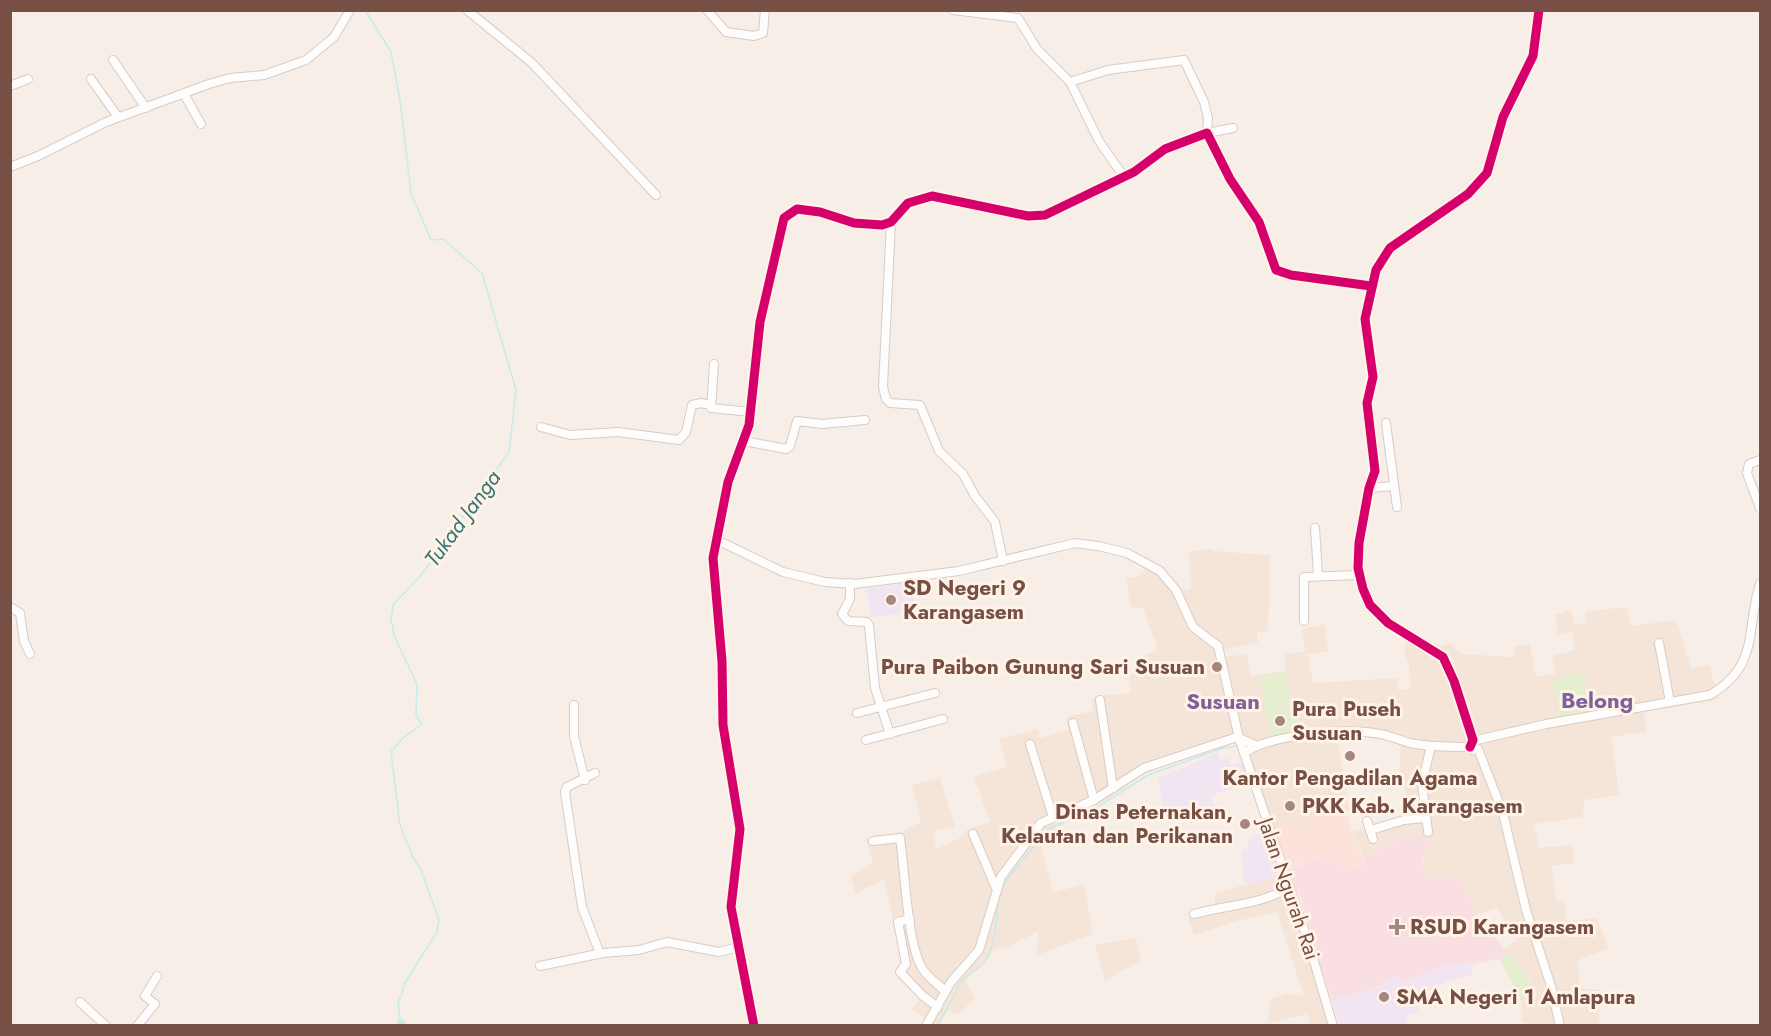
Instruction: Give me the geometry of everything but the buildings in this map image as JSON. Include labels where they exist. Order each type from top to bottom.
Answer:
[{"type":"street","points":[[467,10],[532,63],[656,195]]},
{"type":"street","points":[[707,10],[726,32],[754,36],[763,33],[765,10]]},
{"type":"street","points":[[953,10],[1011,13],[1022,21],[1037,49],[1070,82],[1099,141],[1124,177]]},
{"type":"street","points":[[1539,10],[1533,56],[1503,117],[1488,173],[1468,194],[1390,248],[1376,270],[1371,286],[1364,331],[1373,376],[1367,403],[1375,471],[1369,488],[1359,543],[1359,575],[1366,597],[1376,613],[1388,623],[1434,649],[1443,657],[1454,681],[1475,744],[1503,813],[1526,910],[1545,964],[1560,1026]]},
{"type":"street","points":[[10,167],[24,163],[118,117],[216,81],[264,75],[306,60],[334,37],[350,11]]},
{"type":"street","points":[[112,60],[146,108]]},
{"type":"street","points":[[1070,82],[1108,70],[1184,60],[1204,102],[1208,118],[1208,133],[1230,179],[1259,222],[1276,270],[1291,275],[1371,286]]},
{"type":"street","points":[[10,86],[28,79]]},
{"type":"street","points":[[91,79],[118,117]]},
{"type":"street","points":[[184,94],[201,124]]},
{"type":"street","points":[[754,1026],[731,907],[740,829],[723,725],[722,661],[713,558],[728,482],[744,441],[752,412],[760,322],[784,218],[797,209],[867,225],[882,225],[891,222],[908,202],[932,196],[1028,216],[1045,215],[1124,177],[1165,149],[1208,133],[1233,128]]},
{"type":"street","points":[[891,222],[883,387],[886,399],[890,404],[920,405],[939,451],[963,474],[995,522],[1003,561]]},
{"type":"street","points":[[710,405],[714,364]]},
{"type":"street","points":[[542,427],[570,435],[618,432],[679,440],[686,432],[692,405],[700,403],[710,405],[713,409],[752,412]]},
{"type":"street","points":[[744,441],[786,449],[790,447],[797,421],[828,424],[865,420]]},
{"type":"street","points":[[1370,424],[1389,422],[1397,507]]},
{"type":"street","points":[[1761,460],[1749,464],[1747,473],[1761,508]]},
{"type":"street","points":[[1369,488],[1394,486]]},
{"type":"street","points":[[1315,528],[1318,575]]},
{"type":"street","name":"Jalan Ngurah Rai","points":[[715,539],[783,572],[825,582],[850,583],[959,571],[1083,543],[1127,553],[1160,571],[1176,590],[1197,632],[1218,646],[1239,738],[1290,887],[1333,1026]]},
{"type":"street","points":[[1304,621],[1303,579],[1318,575],[1359,575]]},
{"type":"street","points":[[850,583],[850,599],[842,614],[850,622],[868,623],[873,676],[890,734]]},
{"type":"street","points":[[1244,753],[1255,745],[1360,731],[1431,746],[1475,744],[1546,724],[1710,695],[1742,665],[1749,650],[1761,584]]},
{"type":"street","points":[[11,606],[21,617],[24,641],[30,654]]},
{"type":"street","points":[[1659,643],[1670,702]]},
{"type":"street","points":[[857,713],[935,693]]},
{"type":"street","points":[[1100,700],[1113,788]]},
{"type":"street","points":[[574,705],[574,736],[585,780]]},
{"type":"street","points":[[866,740],[943,719]]},
{"type":"street","points":[[1073,723],[1094,800]]},
{"type":"street","points":[[926,1026],[945,992],[983,943],[996,888],[1006,868],[1037,828],[1053,817],[1094,800],[1154,763],[1223,740],[1239,738],[1255,745]]},
{"type":"street","points":[[1030,744],[1053,817]]},
{"type":"street","points":[[1428,832],[1422,783],[1431,746]]},
{"type":"street","points":[[595,773],[567,787],[565,792],[582,907],[600,954]]},
{"type":"street","points":[[1371,830],[1404,820],[1425,818]]},
{"type":"street","points":[[1367,821],[1373,839]]},
{"type":"street","points":[[973,834],[996,888]]},
{"type":"street","points":[[873,841],[900,838],[910,919],[921,966],[945,992]]},
{"type":"street","points":[[1194,914],[1236,903],[1263,900],[1290,887]]},
{"type":"street","points":[[910,919],[898,922],[906,964],[900,973],[938,1007]]},
{"type":"street","points":[[540,966],[600,954],[639,950],[667,942],[719,952],[739,947]]},
{"type":"street","points":[[137,1026],[155,1004],[145,996],[157,976]]},
{"type":"street","points":[[80,1002],[106,1026]]},
{"type":"shaded area","points":[[1211,549],[1270,555],[1268,631],[1257,632],[1258,642],[1222,650],[1224,657],[1247,654],[1250,676],[1286,671],[1285,654],[1305,651],[1302,629],[1325,624],[1328,652],[1308,654],[1313,683],[1398,678],[1398,690],[1410,689],[1409,666],[1404,651],[1406,631],[1442,646],[1449,643],[1463,654],[1510,657],[1515,656],[1514,647],[1530,644],[1536,677],[1556,673],[1552,656],[1575,650],[1572,632],[1558,635],[1555,615],[1571,610],[1574,624],[1586,623],[1585,612],[1626,607],[1632,626],[1676,620],[1690,665],[1692,668],[1709,665],[1718,699],[1644,712],[1646,731],[1612,737],[1619,795],[1584,800],[1583,817],[1534,824],[1539,848],[1573,845],[1573,864],[1551,865],[1557,903],[1564,902],[1567,921],[1597,918],[1609,949],[1578,960],[1580,989],[1600,990],[1599,1025],[1537,1026],[1522,1022],[1521,1000],[1532,999],[1533,991],[1528,978],[1505,949],[1518,938],[1496,908],[1475,916],[1470,898],[1427,878],[1423,867],[1425,860],[1405,834],[1363,857],[1353,831],[1406,817],[1405,777],[1399,777],[1401,743],[1345,734],[1337,736],[1350,810],[1346,812],[1308,817],[1274,828],[1244,744],[1224,744],[1146,772],[1115,794],[1068,821],[1040,842],[1053,893],[1084,884],[1093,934],[1037,955],[1038,931],[1008,947],[993,949],[985,963],[965,981],[975,998],[958,1015],[948,1010],[939,1025],[934,1025],[912,1008],[921,998],[896,974],[902,964],[884,879],[856,893],[850,877],[873,863],[866,839],[901,832],[921,822],[912,785],[940,778],[955,827],[934,831],[936,849],[960,838],[968,829],[990,822],[974,777],[1007,767],[999,739],[1037,729],[1040,738],[1068,730],[1066,717],[1094,711],[1092,699],[1098,696],[1130,693],[1129,675],[1147,671],[1145,654],[1157,652],[1156,644],[1143,608],[1131,607],[1126,578],[1137,577],[1145,569],[1158,567],[1165,571],[1179,590],[1191,589],[1189,551]]},
{"type":"shaded area","name":"SD Negeri 9 Karangasem","points":[[912,583],[916,612],[871,617],[866,588]]},
{"type":"shaded area","points":[[1218,752],[1220,760],[1229,758],[1231,765],[1243,762],[1250,784],[1211,795],[1214,810],[1166,823],[1158,779]]},
{"type":"shaded area","points":[[1346,812],[1364,864],[1348,870],[1326,854],[1288,869],[1274,828],[1308,817]]},
{"type":"shaded area","points":[[1266,832],[1281,875],[1244,887],[1241,851],[1248,848],[1249,838]]},
{"type":"shaded area","name":"RSUD Karangasem","points":[[1405,834],[1428,836],[1431,852],[1424,853],[1423,867],[1427,878],[1456,876],[1470,898],[1475,916],[1509,954],[1505,958],[1473,964],[1473,962],[1448,965],[1401,982],[1399,976],[1383,981],[1383,985],[1332,1001],[1298,890],[1270,899],[1265,883],[1291,876],[1288,870],[1326,854],[1348,870],[1365,864],[1363,857]]},
{"type":"shaded area","points":[[1281,875],[1338,1025],[1310,1025],[1307,1014],[1268,1023],[1271,999],[1288,993],[1304,996],[1277,912],[1237,921],[1194,935],[1188,917],[1215,906],[1215,893]]},
{"type":"shaded area","points":[[1136,938],[1141,960],[1105,981],[1095,945]]},
{"type":"shaded area","name":"SMA Negeri 1 Amlapura","points":[[1474,962],[1471,976],[1449,980],[1426,993],[1415,1015],[1410,1013],[1406,1017],[1409,1025],[1340,1025],[1332,1001],[1383,985],[1382,981],[1399,976],[1401,981],[1448,965]]},
{"type":"green space","points":[[1285,671],[1300,735],[1272,740],[1259,676]]},
{"type":"green space","points":[[1584,672],[1589,712],[1560,717],[1552,680]]},
{"type":"green space","points":[[1509,954],[1531,987],[1532,1000],[1521,1000],[1499,959]]},
{"type":"waterway","name":"Tukad Janga","points":[[365,10],[391,52],[400,100],[411,193],[431,240],[443,239],[482,273],[516,390],[509,452],[422,574],[393,605],[391,620],[395,638],[417,684],[416,716],[422,724],[402,739],[391,752],[400,825],[412,855],[421,870],[439,920],[437,932],[406,981],[398,1004],[401,1024]]},
{"type":"waterway","points":[[1001,887],[1048,829],[1099,806],[1148,775],[1223,748],[1237,746]]},
{"type":"waterway","points":[[938,1026],[962,980],[984,963],[989,955],[995,935],[998,898]]},
{"type":"cycle path","points":[[1470,747],[1473,740],[1454,681],[1443,657],[1388,623],[1370,605],[1363,589],[1358,568],[1359,543],[1369,488],[1375,471],[1367,403],[1373,377],[1365,319],[1376,270],[1390,248],[1468,194],[1487,173],[1503,117],[1533,56],[1539,10]]},
{"type":"cycle path","points":[[754,1026],[731,907],[740,829],[723,725],[722,661],[713,558],[728,482],[749,425],[760,322],[784,218],[797,209],[820,212],[854,223],[882,225],[891,222],[908,203],[932,196],[1028,216],[1045,215],[1134,172],[1165,149],[1207,133],[1230,179],[1259,222],[1276,270],[1291,275],[1371,286]]},
{"type":"place","name":"SD Negeri 9 Karangasem","points":[[891,600]]},
{"type":"place","name":"Pura Paibon Gunung Sari Susuan","points":[[1217,667]]},
{"type":"place","name":"Pura Puseh Susuan","points":[[1280,721]]},
{"type":"place","name":"Kantor Pengadilan Agama","points":[[1350,756]]},
{"type":"place","name":"PKK Kab. Karangasem","points":[[1290,806]]},
{"type":"place","name":"Dinas Peternakan, Kelautan dan Perikanan","points":[[1245,824]]},
{"type":"place","name":"RSUD Karangasem","points":[[1397,927]]},
{"type":"place","name":"SMA Negeri 1 Amlapura","points":[[1384,997]]},
{"type":"district","name":"Belong","points":[[1597,700]]},
{"type":"district","name":"Susuan","points":[[1223,701]]}]
